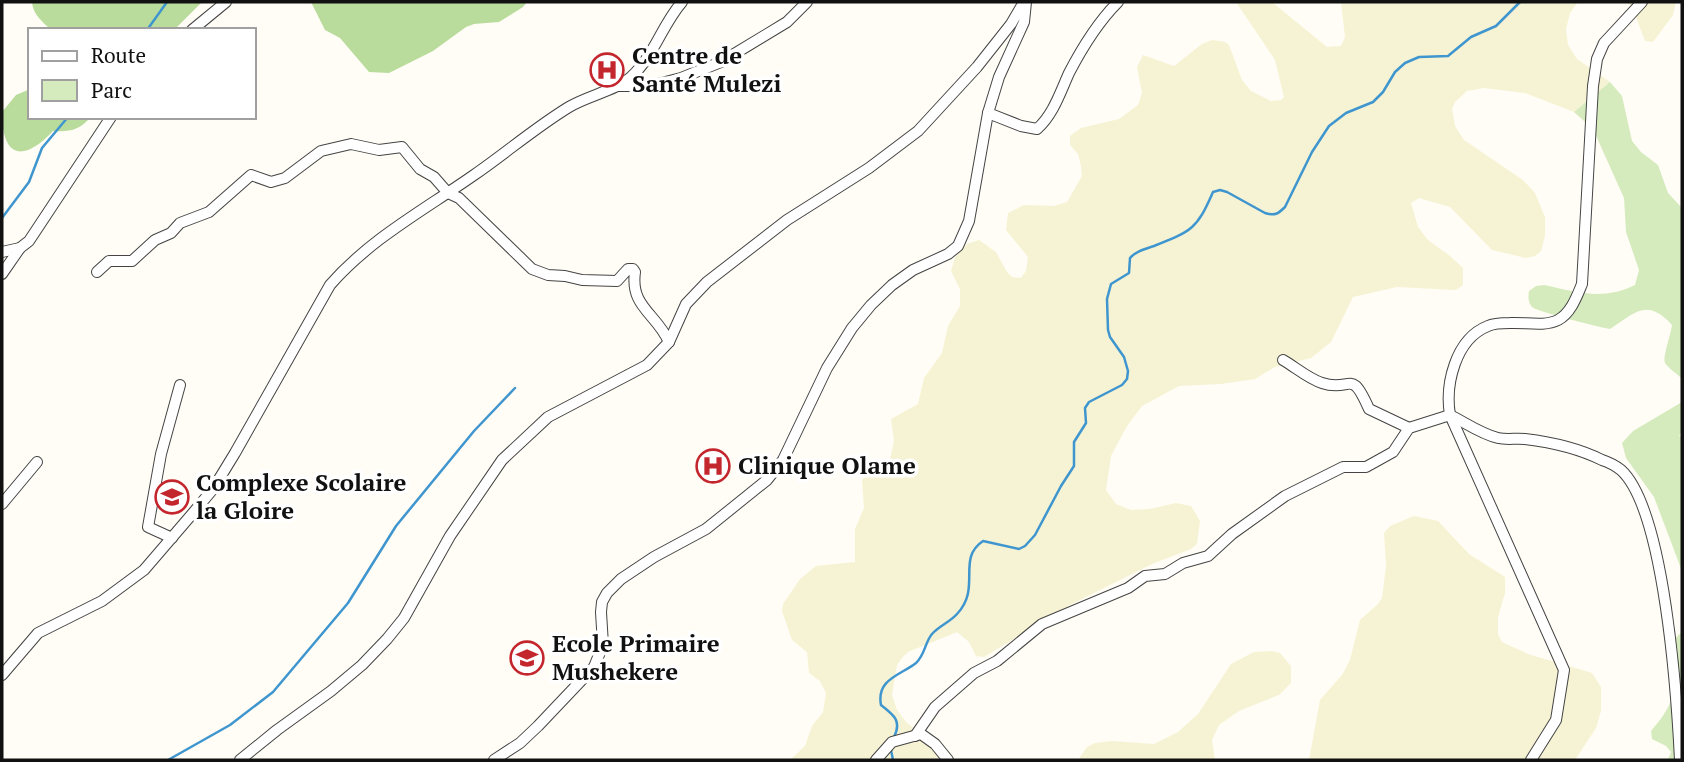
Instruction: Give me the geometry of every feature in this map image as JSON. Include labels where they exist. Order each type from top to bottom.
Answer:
[{"type":"street","points":[[194,28],[226,2]]},
{"type":"street","points":[[2,675],[37,633],[81,613],[122,589],[144,570],[172,538],[213,489],[330,285],[351,262],[378,240],[569,107],[629,79],[640,68],[667,21],[682,2]]},
{"type":"street","points":[[616,86],[650,86],[681,78],[721,62],[787,22],[807,2]]},
{"type":"street","points":[[494,760],[520,743],[594,667],[603,645],[601,612],[607,593],[621,579],[654,557],[706,529],[767,480],[783,460],[827,368],[852,328],[871,305],[902,277],[948,254],[958,246],[969,221],[988,113],[999,77],[1024,22],[1025,2]]},
{"type":"street","points":[[240,760],[362,665],[387,639],[404,618],[450,536],[502,460],[548,417],[647,365],[669,342],[685,304],[707,282],[787,220],[869,168],[918,131],[978,67],[1025,2]]},
{"type":"street","points":[[988,113],[1021,126],[1037,129],[1046,121],[1071,69],[1103,16],[1118,2]]},
{"type":"street","points":[[1531,760],[1556,720],[1564,670],[1450,415],[1449,380],[1471,337],[1488,326],[1542,324],[1559,319],[1574,304],[1581,284],[1592,86],[1597,59],[1604,43],[1642,2]]},
{"type":"street","points":[[2,252],[20,248],[29,242],[110,119]]},
{"type":"street","points":[[97,272],[109,261],[132,261],[155,240],[171,233],[180,223],[209,212],[251,175],[271,182],[285,178],[321,151],[351,144],[379,150],[402,147],[419,169],[434,177],[448,193],[459,198],[532,270],[548,275],[607,282],[617,281],[628,269],[632,269],[635,272],[635,294],[662,327],[669,342]]},
{"type":"street","points":[[2,274],[20,248]]},
{"type":"street","points":[[1283,360],[1321,383],[1351,383],[1360,388],[1369,409],[1409,428]]},
{"type":"street","points":[[172,538],[148,527],[161,454],[180,385]]},
{"type":"street","points":[[915,736],[935,708],[974,673],[997,661],[1042,624],[1128,588],[1145,576],[1165,574],[1183,563],[1208,556],[1232,534],[1285,496],[1343,467],[1366,467],[1393,452],[1409,428],[1450,415],[1492,436],[1525,439],[1601,459],[1621,470],[1637,493],[1654,541],[1676,684],[1680,760]]},
{"type":"street","points":[[2,504],[37,462]]},
{"type":"street","points":[[876,760],[891,742],[921,734],[935,744],[948,760]]},
{"type":"shaded area","points":[[1236,2],[1272,2],[1327,47],[1341,46],[1345,37],[1341,2],[1578,2],[1570,13],[1566,29],[1568,45],[1577,59],[1610,82],[1574,112],[1525,93],[1484,88],[1467,91],[1455,102],[1452,109],[1455,126],[1464,140],[1523,180],[1535,193],[1545,217],[1545,236],[1541,251],[1526,258],[1492,250],[1450,207],[1419,198],[1411,203],[1418,227],[1428,240],[1463,268],[1463,285],[1456,290],[1397,287],[1353,297],[1331,342],[1311,358],[1275,367],[1255,379],[1179,386],[1142,406],[1127,426],[1111,456],[1106,490],[1116,504],[1131,510],[1176,503],[1191,506],[1200,521],[1197,544],[1070,605],[984,657],[976,656],[969,642],[957,632],[908,652],[897,665],[892,695],[897,710],[907,723],[935,743],[946,760],[790,760],[805,746],[812,726],[823,712],[826,693],[820,681],[809,673],[807,652],[792,640],[782,611],[783,604],[800,579],[816,566],[855,562],[855,529],[864,508],[862,480],[870,471],[883,472],[889,466],[894,440],[891,419],[918,404],[924,378],[942,353],[948,326],[960,306],[960,289],[951,271],[955,257],[967,244],[979,240],[996,252],[1012,277],[1021,278],[1026,271],[1028,257],[1006,230],[1008,213],[1024,205],[1054,206],[1067,202],[1082,176],[1078,154],[1070,145],[1070,136],[1081,128],[1119,119],[1138,105],[1142,93],[1137,67],[1143,55],[1174,66],[1202,44],[1212,40],[1225,42],[1229,45],[1242,80],[1251,91],[1271,101],[1281,100],[1284,97],[1275,60]]},
{"type":"shaded area","points":[[1625,2],[1676,2],[1673,15],[1653,42],[1645,41],[1632,6]]},
{"type":"shaded area","points":[[1414,516],[1438,521],[1469,554],[1505,577],[1505,593],[1498,617],[1498,634],[1502,642],[1528,654],[1592,673],[1601,687],[1601,711],[1596,728],[1575,760],[1309,760],[1320,700],[1342,675],[1350,660],[1360,620],[1382,598],[1386,566],[1384,533],[1390,526]]},
{"type":"shaded area","points":[[1254,652],[1280,653],[1291,666],[1291,683],[1279,695],[1239,711],[1219,725],[1212,740],[1215,760],[1078,760],[1087,747],[1095,743],[1112,741],[1154,744],[1178,732],[1198,714],[1231,664]]},
{"type":"green space","points":[[32,2],[202,2],[176,28],[49,28]]},
{"type":"green space","points":[[311,2],[527,2],[499,22],[466,27],[433,51],[389,73],[369,72],[340,38],[325,30]]},
{"type":"green space","points":[[1610,82],[1622,96],[1632,141],[1658,165],[1668,193],[1682,208],[1682,379],[1664,360],[1672,325],[1655,312],[1641,310],[1610,329],[1532,307],[1528,297],[1529,291],[1544,285],[1601,294],[1635,285],[1639,270],[1626,232],[1624,198],[1593,129],[1574,112]]},
{"type":"green space","points":[[28,90],[28,119],[89,119],[83,125],[70,130],[53,131],[32,148],[16,151],[6,139],[2,112],[16,95]]},
{"type":"green space","points":[[1682,402],[1682,431],[1679,436],[1682,437],[1682,571],[1654,497],[1626,458],[1622,443],[1633,431]]},
{"type":"green space","points":[[1682,632],[1682,760],[1668,760],[1671,752],[1666,746],[1652,739],[1651,731],[1672,699],[1674,680],[1670,643]]},
{"type":"waterway","points":[[148,28],[167,2]]},
{"type":"waterway","points":[[894,737],[897,722],[881,705],[882,689],[891,679],[916,663],[932,634],[954,617],[964,604],[968,594],[971,556],[975,548],[983,541],[1019,549],[1035,535],[1074,466],[1074,442],[1086,423],[1085,408],[1089,402],[1122,385],[1127,379],[1124,357],[1108,330],[1107,299],[1111,284],[1129,273],[1130,258],[1192,227],[1213,192],[1227,192],[1265,213],[1278,213],[1285,207],[1312,152],[1329,126],[1346,113],[1373,102],[1405,63],[1419,57],[1448,56],[1471,37],[1496,26],[1520,2]]},
{"type":"waterway","points":[[2,218],[29,182],[42,148],[66,119]]},
{"type":"waterway","points":[[168,760],[230,725],[273,692],[348,603],[396,526],[474,431],[515,388]]},
{"type":"waterway","points":[[891,750],[893,760]]},
{"type":"place","name":"Centre de Santé Mulezi","points":[[607,70]]},
{"type":"place","name":"Clinique Olame","points":[[713,466]]},
{"type":"place","name":"Complexe Scolaire la Gloire","points":[[172,497]]},
{"type":"place","name":"Ecole Primaire Mushekere","points":[[527,658]]}]
